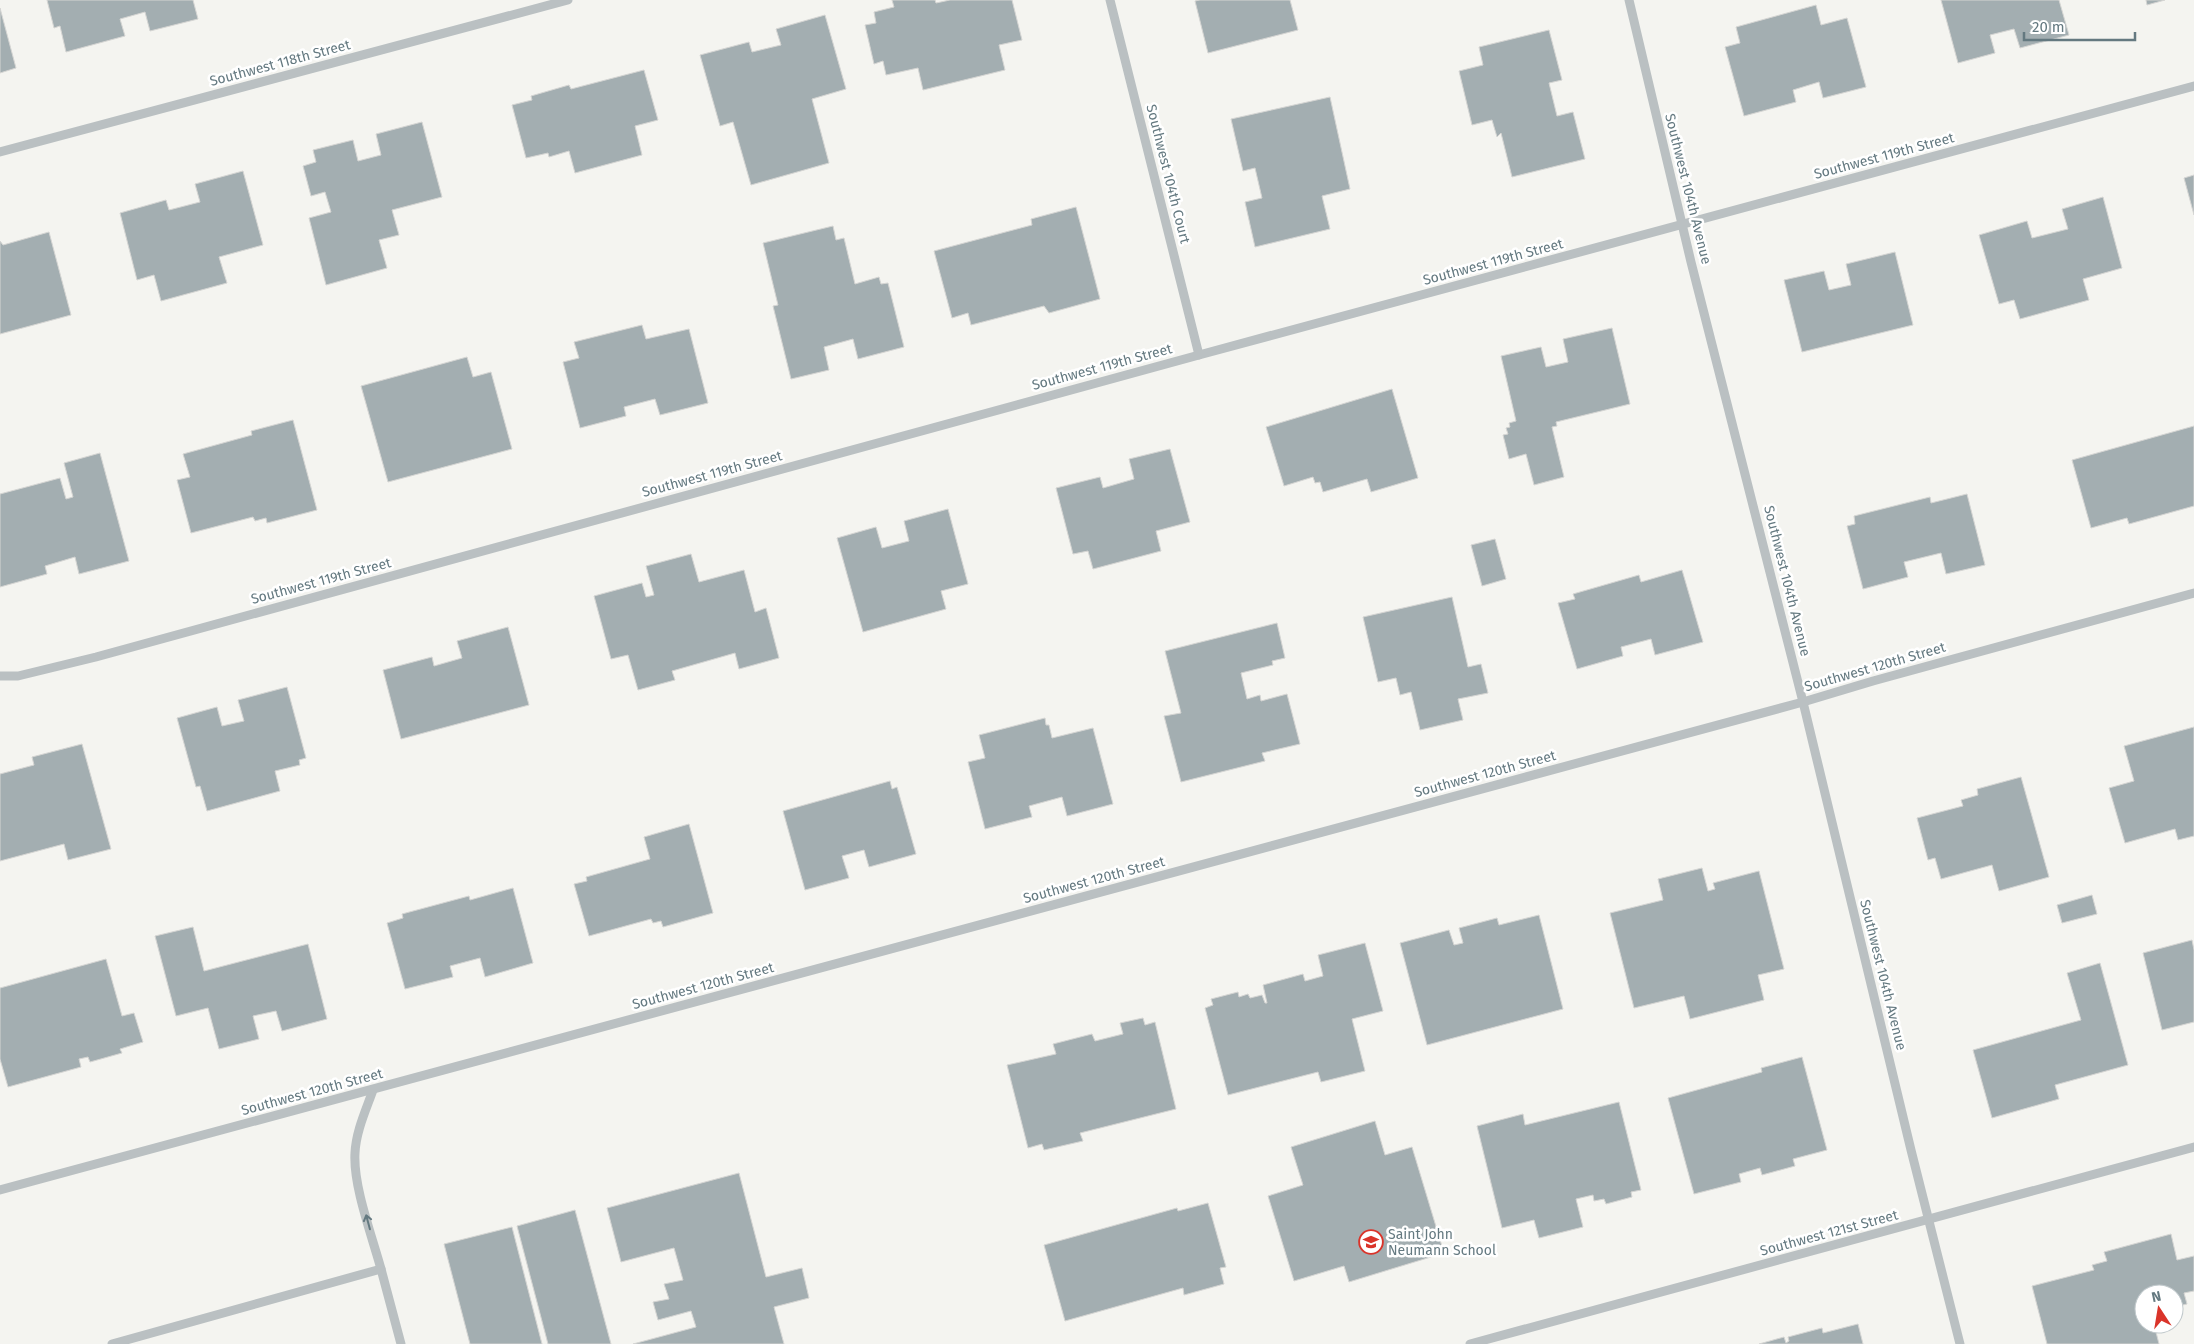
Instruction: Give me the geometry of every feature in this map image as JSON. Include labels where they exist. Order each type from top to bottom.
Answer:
[{"type":"street","name":"Southwest 118th Street","points":[[0,152],[568,0]]},
{"type":"street","name":"Southwest 104th Court","points":[[1110,0],[1199,355]]},
{"type":"street","name":"Southwest 104th Avenue","points":[[1628,0],[1682,225],[1804,702],[1960,1344]]},
{"type":"street","name":"Southwest 119th Street","points":[[0,676],[18,676],[96,657],[1199,355],[2194,86]]},
{"type":"street","name":"Southwest 120th Street","points":[[0,1190],[1804,702],[1873,681],[2194,593]]},
{"type":"street","points":[[373,1090],[357,1138],[354,1154],[358,1184],[400,1344]]},
{"type":"street","name":"Southwest 121st Street","points":[[1470,1344],[2194,1147]]},
{"type":"street","points":[[112,1344],[381,1269]]},
{"type":"building","points":[[47,0],[193,0],[198,19],[150,31],[145,12],[120,19],[125,36],[66,52],[60,26],[54,28]]},
{"type":"building","points":[[892,0],[935,0],[936,3],[950,0],[1012,0],[1022,40],[999,45],[1005,70],[923,90],[918,68],[886,75],[883,61],[874,64],[865,25],[876,23],[874,12],[894,7]]},
{"type":"building","points":[[1290,0],[1298,30],[1208,53],[1195,1]]},
{"type":"building","points":[[1941,0],[2059,0],[2069,35],[2020,48],[2014,29],[1990,35],[1995,53],[1958,63]]},
{"type":"building","points":[[2146,0],[2165,0],[2147,5]]},
{"type":"building","points":[[1816,5],[1821,25],[1847,18],[1866,87],[1823,98],[1819,82],[1793,90],[1796,102],[1744,116],[1725,47],[1740,43],[1736,27]]},
{"type":"building","points":[[0,8],[16,68],[0,73]]},
{"type":"building","points":[[825,15],[846,89],[812,99],[829,163],[751,185],[733,122],[720,126],[700,55],[749,42],[752,52],[781,45],[776,29]]},
{"type":"building","points":[[1549,30],[1562,80],[1549,83],[1557,116],[1573,112],[1585,159],[1512,177],[1501,133],[1497,137],[1492,120],[1472,125],[1459,71],[1483,65],[1479,47]]},
{"type":"building","points":[[644,70],[658,120],[635,126],[642,155],[575,173],[569,151],[549,157],[548,153],[526,158],[512,105],[532,100],[531,96],[569,85],[571,89]]},
{"type":"building","points":[[1330,97],[1350,189],[1322,196],[1330,229],[1255,247],[1245,202],[1262,198],[1255,168],[1243,171],[1231,119]]},
{"type":"building","points":[[422,122],[442,197],[392,210],[399,235],[379,240],[387,268],[326,285],[309,218],[331,212],[325,192],[311,196],[303,166],[316,162],[313,150],[353,140],[358,161],[381,155],[376,134]]},
{"type":"building","points":[[243,171],[263,245],[219,257],[227,283],[161,301],[154,275],[137,280],[120,213],[166,200],[169,210],[200,202],[195,184]]},
{"type":"building","points":[[2194,175],[2194,215],[2184,178]]},
{"type":"building","points":[[2103,197],[2122,268],[2083,279],[2089,300],[2020,319],[2014,300],[1999,304],[1979,235],[2027,221],[2032,238],[2068,229],[2062,209]]},
{"type":"building","points":[[1076,207],[1100,299],[1049,313],[1044,306],[971,325],[968,313],[952,318],[934,251],[1032,225],[1031,219]]},
{"type":"building","points":[[833,226],[836,240],[844,238],[855,284],[879,277],[881,284],[888,283],[904,347],[858,359],[853,339],[824,347],[829,370],[791,379],[773,306],[778,305],[763,243]]},
{"type":"building","points":[[49,232],[71,315],[0,334],[0,241],[3,245]]},
{"type":"building","points":[[1895,252],[1913,325],[1802,352],[1784,280],[1824,271],[1829,290],[1851,285],[1846,264]]},
{"type":"building","points":[[642,325],[646,339],[689,329],[708,403],[660,415],[655,399],[624,407],[626,416],[580,428],[563,362],[579,358],[574,342]]},
{"type":"building","points":[[1612,328],[1630,404],[1556,422],[1557,426],[1552,427],[1564,477],[1534,485],[1526,454],[1509,459],[1503,435],[1508,434],[1506,428],[1510,427],[1509,423],[1516,421],[1501,356],[1541,347],[1546,367],[1568,362],[1563,339]]},
{"type":"building","points":[[467,357],[473,377],[491,372],[512,449],[388,482],[361,386]]},
{"type":"building","points":[[1392,389],[1418,478],[1371,492],[1367,479],[1323,492],[1320,482],[1315,483],[1313,477],[1284,486],[1266,427]]},
{"type":"building","points":[[293,420],[317,510],[267,523],[266,518],[255,521],[253,517],[191,533],[177,480],[190,477],[183,454],[252,435],[251,431]]},
{"type":"building","points":[[2194,426],[2194,506],[2129,524],[2127,518],[2091,528],[2072,460]]},
{"type":"building","points":[[1170,449],[1190,522],[1156,531],[1161,551],[1093,569],[1088,551],[1073,554],[1056,488],[1100,477],[1103,488],[1134,479],[1129,459]]},
{"type":"building","points":[[100,453],[129,561],[79,574],[75,557],[45,566],[47,574],[0,587],[0,494],[60,478],[66,499],[73,497],[64,463]]},
{"type":"building","points":[[1967,494],[1985,565],[1946,574],[1941,553],[1904,562],[1908,577],[1863,589],[1847,526],[1855,524],[1854,516],[1930,497],[1931,503]]},
{"type":"building","points":[[948,509],[968,584],[941,591],[946,609],[863,632],[837,538],[876,527],[882,548],[909,541],[904,521]]},
{"type":"building","points":[[1495,539],[1506,579],[1482,586],[1471,545]]},
{"type":"building","points":[[691,554],[699,582],[744,570],[755,612],[766,608],[779,658],[739,669],[735,653],[672,671],[675,680],[638,690],[628,655],[611,659],[594,596],[642,583],[646,597],[654,595],[646,566]]},
{"type":"building","points":[[1682,570],[1703,642],[1655,655],[1651,639],[1621,647],[1623,656],[1577,669],[1558,603],[1575,599],[1573,594],[1639,575],[1641,582]]},
{"type":"building","points":[[1452,597],[1468,667],[1481,664],[1488,693],[1458,699],[1463,720],[1420,730],[1411,692],[1400,695],[1396,678],[1378,682],[1363,617]]},
{"type":"building","points":[[1277,623],[1285,658],[1272,661],[1273,665],[1241,673],[1247,699],[1260,695],[1261,701],[1287,694],[1300,744],[1262,753],[1265,761],[1181,782],[1164,716],[1181,713],[1165,651]]},
{"type":"building","points":[[508,627],[529,705],[401,739],[383,670],[432,657],[434,666],[462,658],[457,641]]},
{"type":"building","points":[[287,687],[306,758],[299,760],[300,765],[275,771],[280,791],[207,811],[200,786],[196,787],[177,718],[217,707],[222,726],[244,721],[238,700]]},
{"type":"building","points":[[1045,718],[1052,738],[1093,728],[1113,804],[1067,816],[1062,797],[1029,806],[1032,817],[985,829],[968,762],[985,758],[979,735]]},
{"type":"building","points":[[2194,727],[2194,836],[2178,840],[2175,829],[2125,843],[2109,788],[2134,781],[2124,746]]},
{"type":"building","points":[[82,744],[111,849],[68,860],[64,844],[0,861],[0,774],[34,765],[32,757]]},
{"type":"building","points":[[2021,777],[2049,877],[1999,891],[1992,865],[1941,879],[1935,858],[1928,860],[1917,818],[1963,806],[1961,800],[1978,795],[1977,789]]},
{"type":"building","points":[[890,781],[892,789],[897,787],[916,854],[869,867],[864,850],[842,856],[849,878],[805,890],[783,811]]},
{"type":"building","points":[[689,824],[713,913],[663,927],[661,921],[653,923],[651,919],[589,936],[574,884],[587,881],[586,877],[650,859],[644,837]]},
{"type":"building","points":[[1702,868],[1708,891],[1715,889],[1713,883],[1759,871],[1784,969],[1758,975],[1764,1000],[1690,1019],[1684,996],[1634,1008],[1610,913],[1663,900],[1658,879]]},
{"type":"building","points":[[513,888],[533,963],[485,977],[480,958],[450,966],[453,977],[405,989],[387,923],[403,918],[402,914],[469,896],[470,900]]},
{"type":"building","points":[[2092,895],[2097,914],[2062,923],[2057,905]]},
{"type":"building","points":[[1539,915],[1563,1009],[1427,1045],[1400,943],[1449,930],[1454,945],[1463,943],[1459,928],[1497,918],[1499,925]]},
{"type":"building","points":[[193,927],[204,971],[308,944],[327,1019],[282,1031],[276,1011],[253,1016],[259,1039],[219,1049],[208,1008],[176,1016],[155,936]]},
{"type":"building","points":[[2192,940],[2194,950],[2194,1022],[2162,1030],[2143,953]]},
{"type":"building","points":[[1365,943],[1383,1011],[1352,1019],[1365,1071],[1321,1082],[1318,1072],[1228,1095],[1205,1008],[1213,1005],[1211,999],[1238,992],[1239,997],[1248,994],[1250,998],[1262,995],[1265,1003],[1267,1003],[1263,985],[1303,974],[1305,981],[1323,976],[1318,955]]},
{"type":"building","points":[[106,959],[122,1016],[134,1013],[143,1042],[120,1049],[122,1053],[90,1062],[88,1057],[79,1059],[81,1067],[8,1087],[0,1059],[0,988]]},
{"type":"building","points":[[2100,963],[2128,1065],[2055,1085],[2059,1099],[1992,1118],[1973,1050],[2081,1020],[2067,973]]},
{"type":"building","points":[[1143,1018],[1145,1025],[1155,1022],[1176,1109],[1080,1133],[1083,1141],[1044,1150],[1042,1144],[1028,1148],[1007,1065],[1056,1054],[1053,1044],[1092,1034],[1095,1041],[1123,1034],[1120,1023]]},
{"type":"building","points":[[1802,1057],[1827,1150],[1793,1159],[1795,1166],[1762,1175],[1760,1168],[1739,1174],[1741,1182],[1694,1194],[1668,1098],[1762,1072],[1761,1068]]},
{"type":"building","points":[[1619,1102],[1641,1190],[1631,1192],[1632,1197],[1606,1204],[1604,1199],[1594,1201],[1593,1195],[1576,1199],[1583,1227],[1539,1238],[1534,1220],[1502,1228],[1477,1126],[1523,1114],[1525,1125]]},
{"type":"building","points":[[1375,1121],[1385,1155],[1412,1147],[1444,1253],[1349,1282],[1344,1266],[1294,1281],[1268,1196],[1303,1185],[1291,1147]]},
{"type":"building","points":[[739,1173],[766,1277],[802,1268],[809,1298],[774,1307],[784,1344],[633,1344],[696,1327],[691,1311],[658,1320],[653,1302],[669,1299],[664,1284],[683,1280],[674,1248],[621,1262],[607,1208]]},
{"type":"building","points":[[1208,1203],[1226,1267],[1220,1268],[1224,1284],[1184,1295],[1183,1288],[1065,1321],[1044,1245],[1177,1208],[1178,1211]]},
{"type":"building","points":[[575,1210],[611,1344],[548,1344],[517,1226]]},
{"type":"building","points":[[512,1227],[542,1344],[470,1344],[444,1244]]},
{"type":"building","points":[[2171,1234],[2177,1260],[2194,1256],[2194,1291],[2184,1293],[2184,1284],[2134,1284],[2134,1334],[2156,1334],[2159,1344],[2047,1344],[2032,1286],[2094,1270],[2092,1265],[2107,1261],[2104,1252]]},
{"type":"building","points":[[2184,1293],[2187,1304],[2184,1305]]},
{"type":"building","points":[[1858,1324],[1863,1344],[1759,1344],[1784,1337],[1786,1343],[1789,1341],[1788,1337],[1822,1328],[1823,1333]]},
{"type":"place","name":"Saint John Neumann School","points":[[1371,1242]]}]
